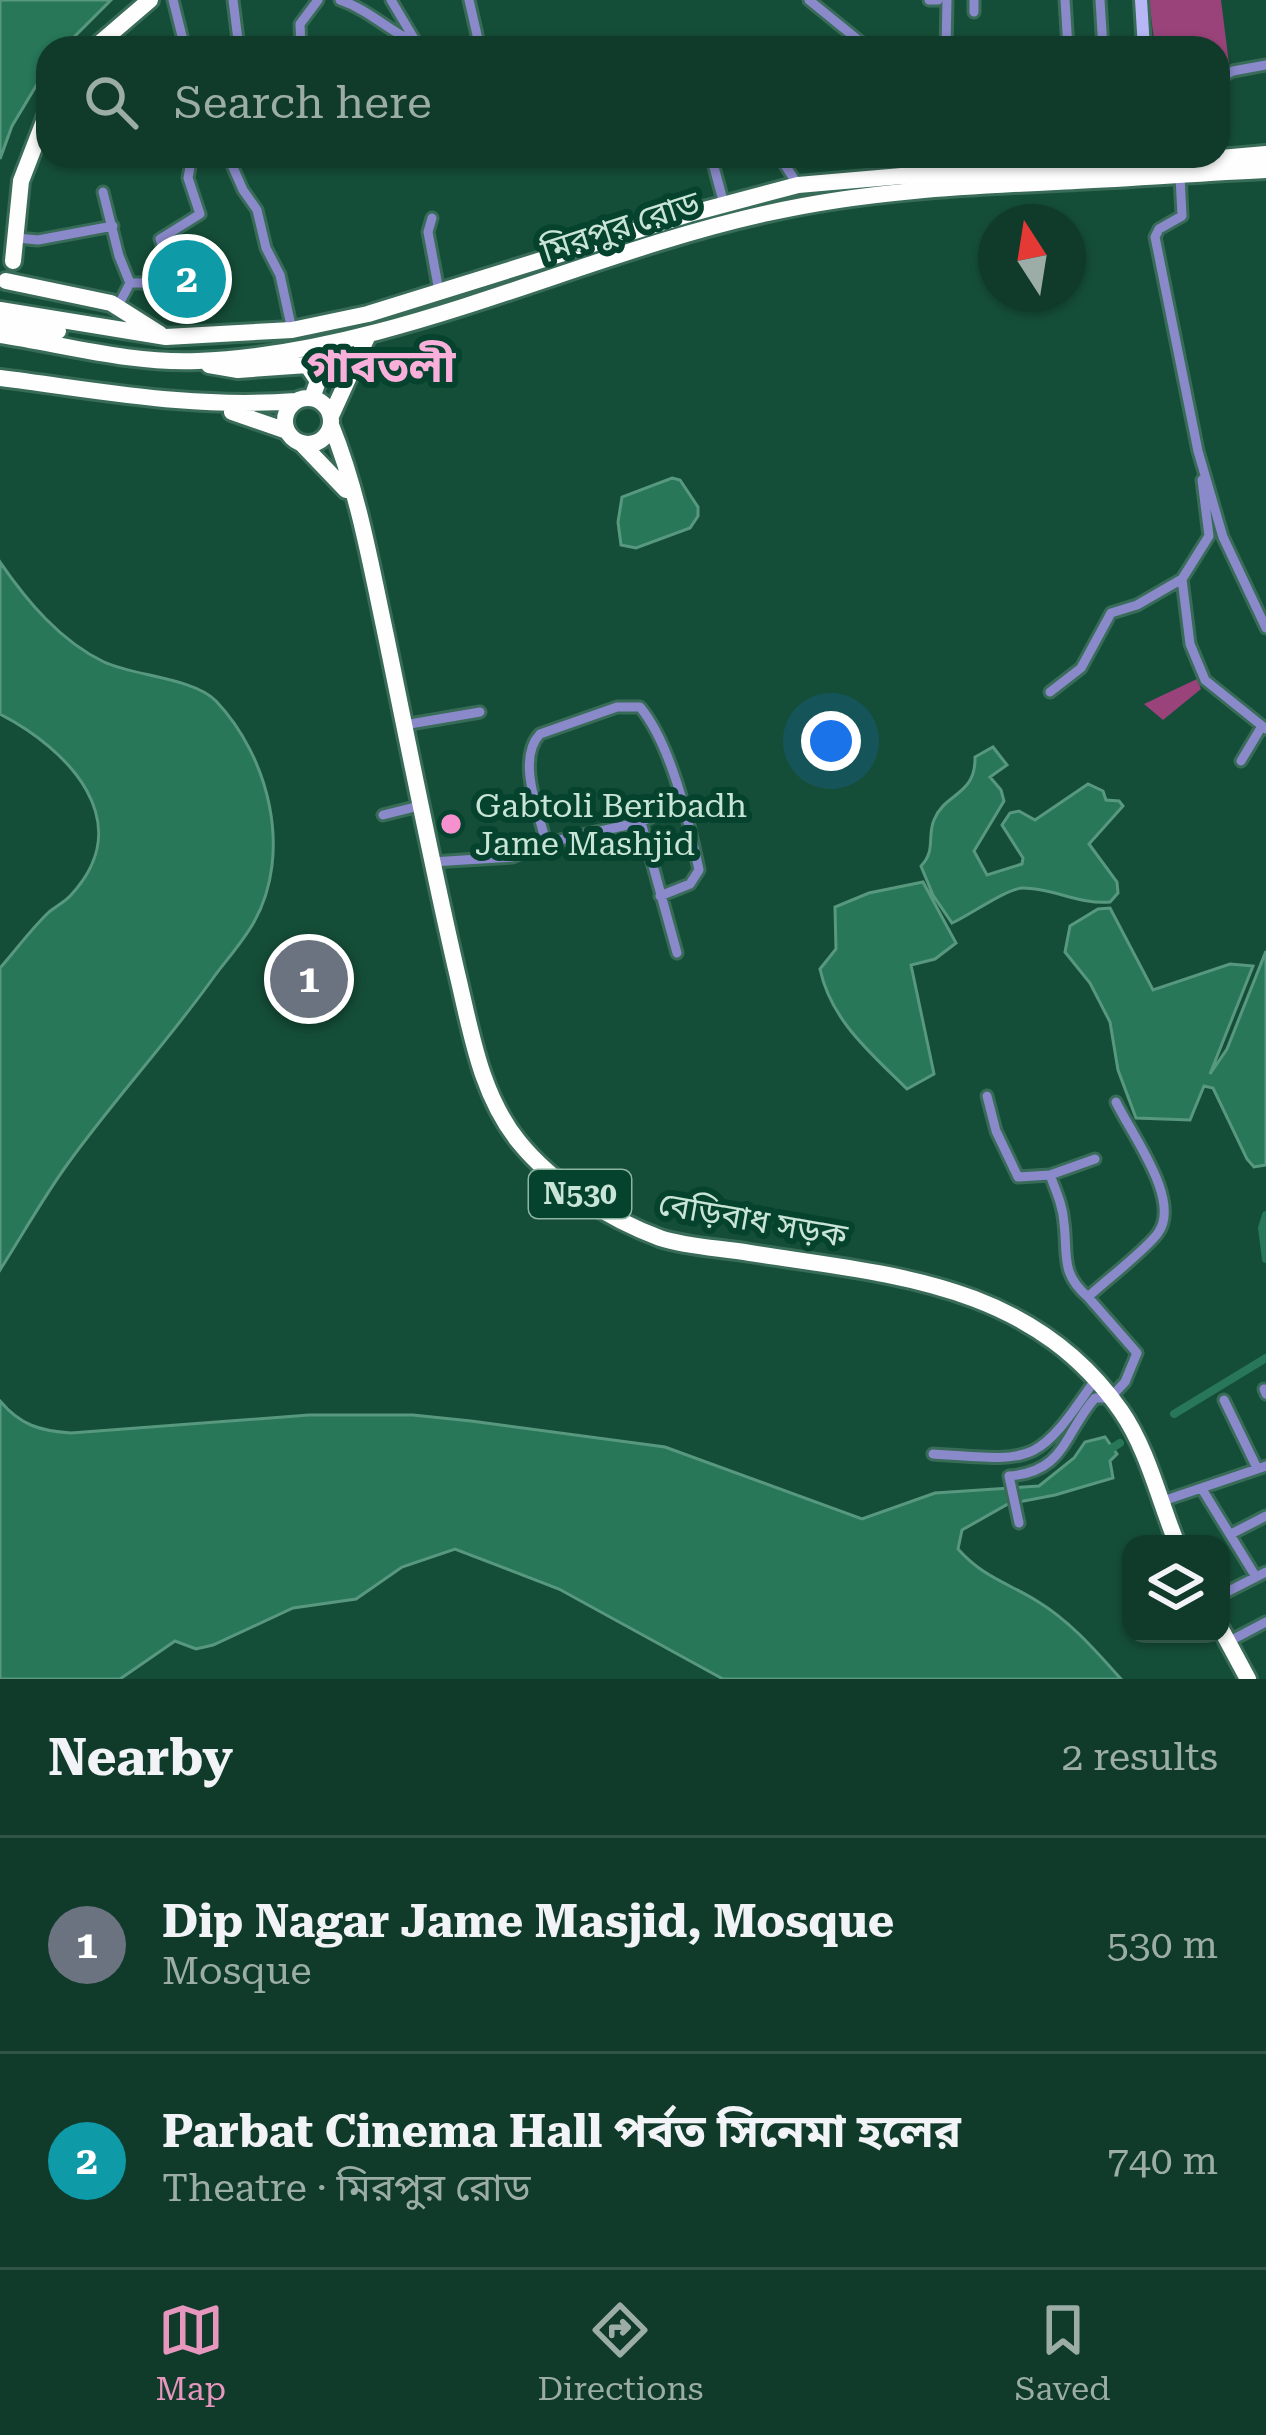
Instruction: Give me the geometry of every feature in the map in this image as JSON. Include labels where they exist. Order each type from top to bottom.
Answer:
[{"type":"highway","points":[[108,36],[150,0]]},
{"type":"highway","points":[[36,141],[8,241],[8,273],[31,285],[118,305],[166,337]]},
{"type":"highway","name":"মিরপুর রোড","points":[[1230,158],[1266,154]]},
{"type":"highway","name":"মিরপুর রোড","points":[[0,310],[88,331],[166,337],[292,330],[347,320],[724,204],[891,168]]},
{"type":"highway","name":"মিরপুর রোড","points":[[0,335],[129,357],[197,361],[368,335],[798,206],[928,188],[1149,168]]},
{"type":"highway","name":"মিরপুর রোড","points":[[1195,168],[1266,170]]},
{"type":"highway","points":[[0,227],[18,200]]},
{"type":"highway","points":[[0,323],[88,331],[104,320],[104,312],[87,300]]},
{"type":"highway","points":[[0,381],[231,412],[294,437],[323,439],[368,335]]},
{"type":"highway","points":[[0,346],[82,359],[129,357]]},
{"type":"highway","points":[[197,361],[226,369],[307,365],[318,381],[285,417],[294,437]]},
{"type":"highway","points":[[0,381],[217,406],[304,399],[324,404],[331,421]]},
{"type":"highway","name":"বেড়িবাধ সড়ক","points":[[331,421],[354,501],[470,1034],[508,1128],[548,1172],[604,1210],[664,1240],[944,1285],[1004,1311],[1061,1348],[1110,1398],[1141,1445],[1174,1535]]},
{"type":"highway","name":"বেড়িবাধ সড়ক","points":[[294,437],[354,501]]},
{"type":"highway","points":[[1229,1643],[1248,1679]]},
{"type":"main road","points":[[1145,0],[1147,36]]},
{"type":"street","points":[[173,0],[182,36]]},
{"type":"street","points":[[233,0],[238,36]]},
{"type":"street","points":[[300,36],[300,24],[318,0]]},
{"type":"street","points":[[340,0],[404,36]]},
{"type":"street","points":[[391,0],[414,36]]},
{"type":"street","points":[[469,0],[477,36]]},
{"type":"street","points":[[809,0],[853,36]]},
{"type":"street","points":[[946,36],[947,0]]},
{"type":"street","points":[[1065,0],[1067,36]]},
{"type":"street","points":[[1100,0],[1102,36]]},
{"type":"street","points":[[1230,73],[1266,65]]},
{"type":"street","points":[[130,283],[146,283],[170,270],[160,239],[200,214],[188,178],[190,168]]},
{"type":"street","points":[[233,168],[257,210],[266,248],[280,275],[292,330]]},
{"type":"street","points":[[714,168],[724,204]]},
{"type":"street","points":[[786,168],[797,185]]},
{"type":"street","points":[[1050,692],[1081,668],[1111,614],[1182,579],[1209,536],[1198,451],[1155,237],[1159,229],[1182,216],[1160,168]]},
{"type":"street","points":[[103,192],[130,283],[118,305]]},
{"type":"street","points":[[432,218],[428,232],[439,291]]},
{"type":"street","points":[[8,241],[113,226]]},
{"type":"street","points":[[1198,451],[1223,537],[1266,628]]},
{"type":"street","points":[[1182,579],[1195,662],[1219,694],[1264,728],[1241,761]]},
{"type":"street","points":[[546,843],[529,758],[531,743],[540,734],[616,707],[640,707],[657,728],[688,817],[699,870],[690,884],[660,896]]},
{"type":"street","points":[[404,725],[480,712]]},
{"type":"street","points":[[431,862],[512,857],[546,843],[641,822],[680,802]]},
{"type":"street","points":[[383,815],[419,806]]},
{"type":"street","points":[[641,822],[677,953]]},
{"type":"street","points":[[987,1096],[996,1131],[1018,1178],[1050,1175],[1095,1159]]},
{"type":"street","points":[[1088,1297],[1159,1232],[1166,1206],[1153,1169],[1116,1102]]},
{"type":"street","points":[[1019,1523],[1009,1476],[1031,1474],[1048,1465],[1095,1398],[1110,1398],[1125,1382],[1138,1350],[1076,1287],[1064,1255],[1064,1222],[1050,1175]]},
{"type":"street","points":[[933,1454],[1029,1456],[1062,1428],[1095,1380]]},
{"type":"street","points":[[1160,1502],[1262,1467],[1224,1400]]},
{"type":"street","points":[[1202,1489],[1261,1574],[1230,1590]]},
{"type":"street","points":[[1232,1534],[1266,1516]]},
{"type":"street","points":[[1230,1634],[1266,1622]]},
{"type":"shaded area","points":[[0,0],[111,0],[75,36],[36,36],[36,86],[12,126],[0,159]]},
{"type":"shaded area","points":[[1149,0],[1221,0],[1226,36],[1154,36]]},
{"type":"shaded area","points":[[672,478],[680,480],[698,507],[690,528],[636,548],[621,545],[622,497]]},
{"type":"shaded area","points":[[0,562],[46,619],[88,653],[117,667],[193,687],[216,701],[250,749],[262,777],[273,836],[266,895],[250,929],[69,1162],[0,1270],[0,968],[42,919],[71,895],[90,868],[98,841],[96,815],[70,767],[0,714]]},
{"type":"shaded area","points":[[1197,679],[1201,689],[1163,720],[1144,704]]},
{"type":"shaded area","points":[[993,747],[1007,765],[990,777],[1004,801],[974,851],[987,875],[1022,864],[1023,858],[1002,825],[1010,813],[1019,811],[1035,820],[1088,784],[1103,791],[1106,800],[1123,806],[1089,844],[1117,882],[1118,893],[1110,902],[1023,888],[952,923],[921,866],[939,811],[971,779],[975,757]]},
{"type":"shaded area","points":[[923,882],[956,943],[935,959],[911,965],[934,1074],[907,1089],[843,1021],[820,969],[836,949],[835,907],[869,893]]},
{"type":"shaded area","points":[[1110,908],[1153,990],[1230,964],[1253,966],[1210,1074],[1227,1049],[1266,951],[1266,1165],[1254,1167],[1247,1159],[1213,1088],[1204,1086],[1190,1120],[1136,1118],[1118,1070],[1110,1022],[1090,983],[1065,952],[1070,926],[1098,909]]},
{"type":"shaded area","points":[[0,1401],[31,1425],[71,1433],[309,1415],[413,1415],[665,1447],[862,1519],[935,1493],[1039,1486],[1074,1458],[1085,1442],[1105,1437],[1117,1454],[1110,1461],[1113,1478],[1008,1504],[962,1530],[958,1549],[986,1573],[1060,1618],[1121,1679],[723,1679],[559,1589],[455,1549],[402,1567],[356,1599],[293,1608],[196,1649],[175,1641],[120,1679],[0,1679]]},
{"type":"waterway","points":[[1266,1215],[1262,1228],[1266,1259]]},
{"type":"waterway","points":[[1174,1414],[1266,1358]]},
{"type":"waterway","points":[[1112,1448],[1120,1443]]},
{"type":"place","name":"Parbat Cinema Hall পর্বত সিনেমা হলের","points":[[187,279]]},
{"type":"place","name":"Gabtoli Beribadh Jame Mashjid","points":[[451,824]]},
{"type":"place","name":"Dip Nagar Jame Masjid, Mosque","points":[[309,979]]},
{"type":"district","name":"গাবতলী","points":[[381,366]]}]
